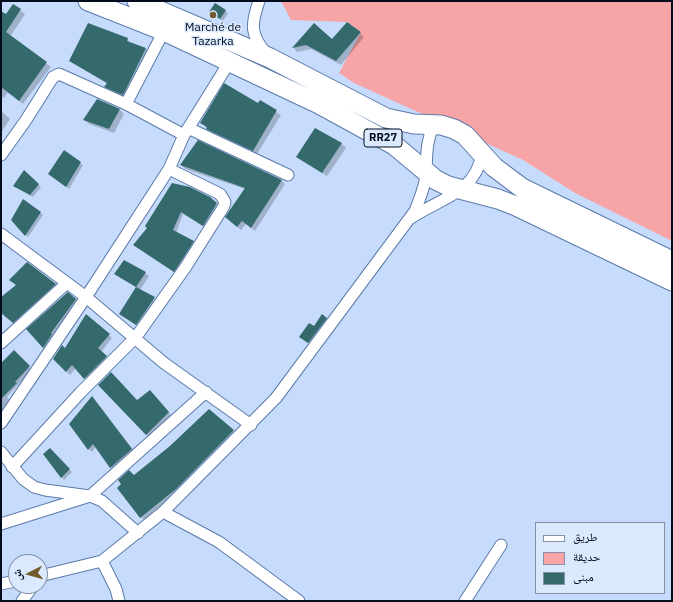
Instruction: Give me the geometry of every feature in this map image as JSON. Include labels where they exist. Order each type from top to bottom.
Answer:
[{"type":"highway","name":"RR27","points":[[88,1],[164,31],[230,61],[378,135],[409,156],[436,180],[461,191],[486,195],[516,206],[672,281]]},
{"type":"highway","name":"RR27","points":[[138,1],[218,34],[270,58],[386,118],[414,124],[434,124],[454,129],[465,135],[503,174],[522,188],[672,261]]},
{"type":"street","points":[[259,1],[253,34],[258,44],[270,58]]},
{"type":"street","points":[[126,104],[164,31]]},
{"type":"street","points":[[1,423],[169,170],[186,132],[230,61]]},
{"type":"street","points":[[1,155],[56,75],[62,74],[186,132],[288,175]]},
{"type":"street","points":[[48,574],[102,561],[163,512],[251,425],[276,398],[378,258],[409,220],[419,201],[425,171],[426,147],[434,124]]},
{"type":"street","points":[[409,220],[434,204],[461,191],[468,185],[478,171],[482,154]]},
{"type":"street","points":[[12,466],[81,392],[136,337],[185,268],[224,206],[225,202],[220,194],[169,170]]},
{"type":"street","points":[[1,234],[86,297],[136,337],[164,363],[251,425]]},
{"type":"street","points":[[1,342],[67,283]]},
{"type":"street","points":[[1,524],[90,496],[206,392]]},
{"type":"street","points":[[1,452],[12,466],[34,487],[90,496],[102,501],[138,532]]},
{"type":"street","points":[[163,512],[219,542],[299,601]]},
{"type":"street","points":[[466,601],[501,545]]},
{"type":"street","points":[[102,561],[116,589],[119,601]]},
{"type":"green space","points":[[281,1],[672,1],[672,241],[575,193],[523,160],[354,83],[339,73],[361,32],[347,22],[291,20]]},
{"type":"building","points":[[215,3],[226,10],[220,19],[209,12]]},
{"type":"building","points":[[13,4],[21,9],[6,32],[47,62],[19,101],[1,87],[1,11],[6,14]]},
{"type":"building","points":[[347,22],[361,32],[336,61],[306,45],[292,48],[314,23],[332,39]]},
{"type":"building","points":[[88,23],[128,38],[127,41],[146,48],[123,95],[104,87],[107,83],[69,61]]},
{"type":"building","points":[[224,83],[258,103],[260,100],[277,110],[253,151],[206,129],[207,127],[200,123]]},
{"type":"building","points":[[97,99],[120,109],[109,129],[83,120]]},
{"type":"building","points":[[315,128],[342,143],[322,173],[296,157]]},
{"type":"building","points":[[198,140],[282,180],[251,228],[242,221],[237,227],[225,217],[245,188],[180,165]]},
{"type":"building","points":[[64,150],[81,162],[66,187],[48,174]]},
{"type":"building","points":[[24,170],[39,184],[30,195],[13,186]]},
{"type":"building","points":[[172,183],[190,187],[210,197],[217,203],[203,226],[181,212],[173,230],[194,241],[174,272],[133,245],[147,228],[145,226]]},
{"type":"building","points":[[23,199],[41,212],[25,236],[11,220]]},
{"type":"building","points":[[124,260],[146,272],[136,287],[114,274]]},
{"type":"building","points":[[27,262],[56,284],[13,323],[1,313],[1,297],[16,285],[9,280]]},
{"type":"building","points":[[136,287],[155,297],[136,325],[119,314]]},
{"type":"building","points":[[68,292],[76,299],[51,333],[52,334],[43,348],[26,329]]},
{"type":"building","points":[[86,314],[110,334],[98,348],[107,356],[84,379],[72,365],[66,372],[53,359],[62,345],[65,348]]},
{"type":"building","points":[[322,314],[327,318],[308,343],[299,337],[309,323],[314,326]]},
{"type":"building","points":[[14,350],[30,366],[15,382],[17,383],[1,399],[1,363]]},
{"type":"building","points":[[111,372],[137,400],[150,390],[169,412],[146,435],[98,385]]},
{"type":"building","points":[[92,396],[132,449],[110,468],[93,444],[88,450],[69,424]]},
{"type":"building","points":[[209,409],[234,430],[176,489],[140,518],[117,488],[121,484],[118,480],[129,470],[134,475],[170,446]]},
{"type":"building","points":[[50,448],[70,469],[61,478],[43,454]]},
{"type":"place","name":"Marché de Tazarka","points":[[213,15]]}]
